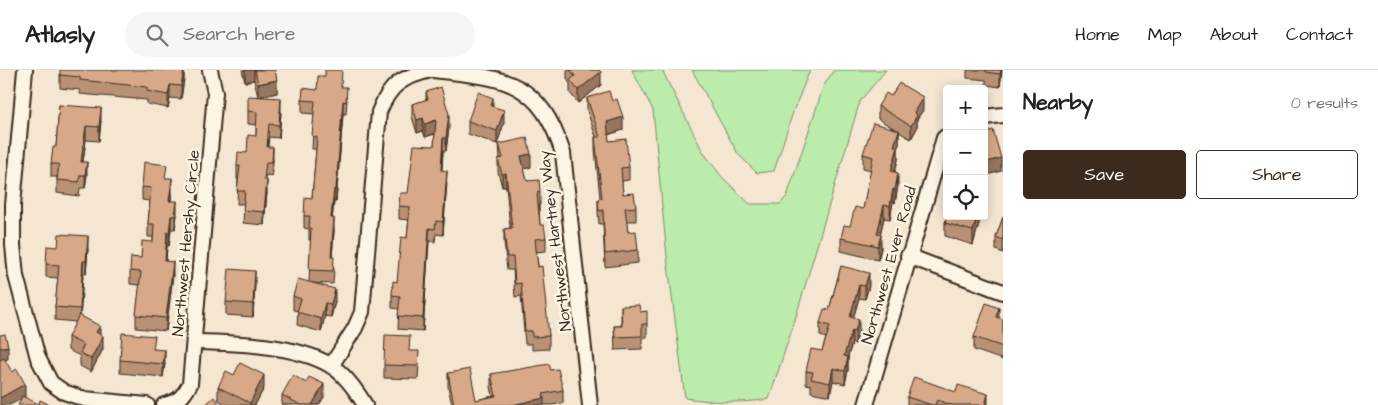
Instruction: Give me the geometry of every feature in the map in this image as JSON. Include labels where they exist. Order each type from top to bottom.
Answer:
[{"type":"street","points":[[25,70],[13,205],[13,244],[16,276],[38,358],[51,383],[64,392],[84,399],[148,405]]},
{"type":"street","name":"Northwest Hershy Circle","points":[[164,405],[176,402],[183,396],[190,384],[215,93],[210,70]]},
{"type":"street","name":"Northwest Hartney Way","points":[[331,366],[355,328],[362,312],[379,112],[386,95],[400,80],[432,70],[491,76],[510,82],[529,95],[544,109],[556,129],[563,153],[590,405]]},
{"type":"street","points":[[988,117],[1003,115]]},
{"type":"street","name":"Northwest Ever Road","points":[[866,405],[943,141]]},
{"type":"street","points":[[908,256],[1003,292]]},
{"type":"street","points":[[194,342],[232,343],[309,355],[331,366],[355,388],[366,405]]},
{"type":"green space","points":[[632,70],[662,70],[703,152],[722,177],[750,204],[780,204],[787,196],[824,85],[834,70],[886,70],[860,101],[794,323],[769,399],[727,402],[685,398],[667,257],[653,110]]},
{"type":"green space","points":[[692,70],[810,70],[793,112],[774,171],[757,173],[738,154]]},
{"type":"building","points":[[60,70],[184,70],[181,86],[170,85],[168,95],[147,91],[147,87],[80,80],[80,77],[60,75]]},
{"type":"building","points":[[255,70],[275,70],[277,80],[258,84]]},
{"type":"building","points":[[325,70],[342,70],[341,87],[347,87],[346,102],[343,101],[336,189],[334,189],[331,218],[334,218],[331,257],[334,257],[333,271],[309,270],[310,216],[304,216],[305,197],[312,198],[317,137],[312,136],[315,101],[302,100],[303,88],[317,90],[318,76],[325,76]]},
{"type":"building","points":[[570,70],[599,70],[601,72],[578,90],[570,80],[575,76]]},
{"type":"building","points":[[986,70],[1001,70],[1000,74],[986,72]]},
{"type":"building","points":[[899,83],[923,97],[914,112],[917,115],[911,126],[878,106],[886,93],[891,96]]},
{"type":"building","points":[[441,87],[449,114],[446,138],[443,138],[441,170],[447,171],[443,222],[436,221],[435,229],[429,228],[423,318],[398,316],[400,296],[392,295],[393,281],[397,282],[401,237],[407,238],[410,207],[399,206],[400,193],[408,193],[414,145],[434,146],[436,120],[425,124],[423,118],[417,120],[412,104],[428,99],[426,92]]},
{"type":"building","points":[[609,91],[612,101],[617,99],[623,117],[607,122],[609,141],[626,139],[629,167],[621,168],[623,194],[634,193],[636,207],[625,208],[628,232],[636,231],[638,250],[605,254],[603,210],[599,211],[598,199],[602,198],[595,137],[600,137],[587,98]]},
{"type":"building","points":[[478,92],[493,98],[491,106],[504,110],[497,131],[468,121]]},
{"type":"building","points":[[248,96],[281,98],[279,125],[269,124],[267,147],[273,147],[272,162],[266,162],[264,180],[267,180],[264,212],[243,210],[245,191],[237,191],[240,166],[237,166],[238,152],[247,153],[248,135],[256,136],[257,112],[248,111]]},
{"type":"building","points":[[59,105],[101,108],[99,127],[86,126],[81,162],[87,162],[85,175],[80,175],[79,182],[57,180],[59,164],[51,164],[53,147],[56,147]]},
{"type":"building","points":[[873,123],[899,130],[894,146],[898,147],[891,171],[898,173],[895,190],[893,189],[890,206],[884,205],[877,234],[881,235],[878,246],[841,238],[844,225],[850,226],[855,207],[863,209],[873,157],[863,154]]},
{"type":"building","points":[[993,130],[1001,158],[988,162],[988,132]]},
{"type":"building","points":[[527,138],[531,154],[521,156],[527,181],[539,180],[540,192],[537,193],[540,225],[544,225],[546,238],[535,239],[538,267],[542,266],[549,336],[532,337],[532,331],[525,331],[521,283],[515,284],[513,257],[507,257],[504,229],[512,228],[506,173],[502,174],[498,159],[503,158],[499,144]]},
{"type":"building","points":[[144,162],[167,165],[165,178],[172,178],[169,201],[177,201],[175,216],[171,216],[169,233],[167,232],[165,261],[173,262],[166,318],[136,315],[141,272],[130,271],[131,257],[141,258],[142,241],[153,242],[154,224],[148,224],[151,188],[142,187]]},
{"type":"building","points":[[1003,217],[1003,240],[996,237]]},
{"type":"building","points":[[946,220],[976,220],[973,231],[945,223]]},
{"type":"building","points":[[59,234],[88,236],[86,261],[83,261],[80,309],[55,307],[59,265],[46,264],[47,246],[58,247]]},
{"type":"building","points":[[841,266],[869,273],[865,286],[859,285],[850,317],[859,319],[855,331],[852,330],[844,356],[848,357],[845,371],[833,368],[830,383],[811,379],[813,372],[806,371],[811,349],[822,351],[830,326],[820,323],[824,309],[829,310]]},
{"type":"building","points":[[229,269],[255,271],[253,304],[226,302]]},
{"type":"building","points":[[298,279],[335,289],[331,304],[325,303],[321,319],[297,312],[301,299],[293,296]]},
{"type":"building","points":[[986,303],[999,308],[996,317],[1003,319],[1003,347],[974,337]]},
{"type":"building","points":[[639,305],[640,312],[647,311],[647,324],[642,324],[642,336],[615,337],[614,326],[622,326],[621,306]]},
{"type":"building","points":[[79,315],[100,326],[96,332],[103,336],[91,359],[80,353],[84,345],[68,337]]},
{"type":"building","points":[[122,333],[155,336],[153,349],[165,350],[163,364],[120,360]]},
{"type":"building","points":[[5,334],[8,346],[0,348],[0,335]]},
{"type":"building","points":[[385,335],[410,336],[409,351],[419,351],[418,366],[384,365]]},
{"type":"building","points":[[4,358],[12,372],[17,369],[25,384],[0,398],[0,360]]},
{"type":"building","points":[[240,363],[264,375],[250,403],[218,387],[226,371],[234,375]]},
{"type":"building","points":[[549,364],[551,370],[558,369],[563,390],[543,394],[544,398],[512,405],[454,405],[448,373],[470,369],[476,400],[496,396],[491,374]]},
{"type":"building","points":[[293,375],[306,383],[309,377],[324,384],[312,405],[301,405],[282,395]]},
{"type":"building","points":[[914,377],[956,392],[958,385],[988,394],[985,405],[952,405],[937,400],[935,405],[932,405],[907,397]]},
{"type":"building","points":[[22,396],[39,404],[40,400],[50,405],[18,405]]},
{"type":"building","points":[[214,397],[220,405],[205,405]]}]
